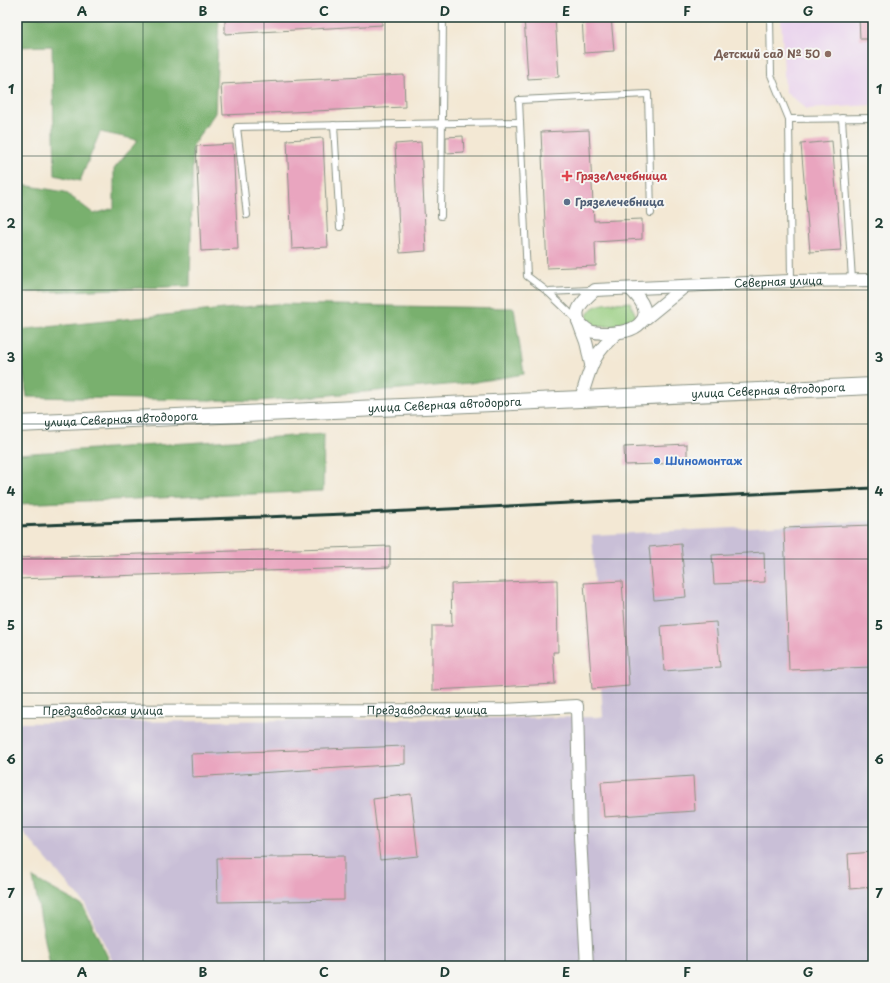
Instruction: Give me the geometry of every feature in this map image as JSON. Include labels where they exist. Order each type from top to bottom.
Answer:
[{"type":"main road","name":"улица Северная автодорога","points":[[17,424],[873,386]]},
{"type":"street","name":"Северная улица","points":[[630,289],[791,281],[873,280]]},
{"type":"street","points":[[576,319],[591,332],[618,332],[631,330],[684,287]]},
{"type":"street","points":[[591,364],[586,343],[576,319],[580,304],[595,290],[630,289],[644,306],[644,314],[641,322]]},
{"type":"street","points":[[581,398],[591,364],[601,347],[618,332]]},
{"type":"street","name":"Предзаводская улица","points":[[17,711],[503,710],[577,706],[580,836],[587,966]]},
{"type":"lane","points":[[441,216],[443,17]]},
{"type":"lane","points":[[770,17],[771,75],[789,119],[791,281]]},
{"type":"lane","points":[[576,319],[548,292],[527,276],[519,100],[648,94],[651,213]]},
{"type":"lane","points":[[842,118],[852,280]]},
{"type":"lane","points":[[789,119],[873,118]]},
{"type":"lane","points":[[247,215],[237,127],[520,122]]},
{"type":"lane","points":[[334,125],[340,227]]},
{"type":"lane","points":[[548,292],[595,290]]},
{"type":"shaded area","name":"Детский сад № 50","points":[[781,17],[873,17],[873,105],[807,109],[785,91]]},
{"type":"shaded area","points":[[873,521],[873,966],[115,966],[85,904],[17,825],[17,723],[603,717],[592,535]]},
{"type":"green space","points":[[17,17],[219,17],[215,113],[193,145],[190,286],[17,293],[17,184],[65,192],[94,214],[114,208],[114,169],[138,140],[100,132],[80,181],[55,175],[52,46],[17,47]]},
{"type":"green space","points":[[630,302],[636,316],[630,325],[594,327],[587,322],[588,315],[591,310],[602,304]]},
{"type":"green space","points":[[274,304],[514,308],[524,374],[470,383],[259,401],[27,397],[17,330]]},
{"type":"green space","points":[[324,434],[323,491],[17,504],[17,454]]},
{"type":"green space","points":[[33,878],[83,906],[112,966],[50,966]]},
{"type":"building","points":[[225,17],[382,17],[382,25],[225,34]]},
{"type":"building","points":[[524,17],[555,17],[559,77],[528,79]]},
{"type":"building","points":[[582,17],[611,17],[614,51],[584,53]]},
{"type":"building","points":[[859,17],[873,17],[873,39],[860,39]]},
{"type":"building","points":[[404,75],[405,107],[223,115],[221,84]]},
{"type":"building","name":"ГрязеЛечебница","points":[[589,130],[594,221],[642,219],[642,239],[595,242],[596,266],[547,268],[541,132]]},
{"type":"building","points":[[463,136],[464,152],[446,153],[446,137]]},
{"type":"building","points":[[323,138],[328,247],[292,249],[287,140]]},
{"type":"building","points":[[832,141],[841,250],[810,252],[801,144]]},
{"type":"building","points":[[421,142],[426,251],[400,253],[395,144]]},
{"type":"building","points":[[233,144],[238,249],[201,251],[196,146]]},
{"type":"building","points":[[687,444],[687,463],[625,465],[624,447]]},
{"type":"building","points":[[873,525],[873,667],[789,670],[784,528]]},
{"type":"building","points":[[681,544],[686,597],[654,600],[649,547]]},
{"type":"building","points":[[390,546],[390,567],[17,579],[17,558]]},
{"type":"building","points":[[764,552],[765,582],[714,584],[712,555]]},
{"type":"building","points":[[557,580],[558,652],[553,652],[555,684],[432,690],[432,626],[452,626],[451,584]]},
{"type":"building","points":[[622,581],[629,686],[592,689],[584,583]]},
{"type":"building","points":[[716,622],[720,667],[664,671],[661,626]]},
{"type":"building","points":[[405,746],[405,764],[192,777],[191,754]]},
{"type":"building","points":[[693,776],[695,811],[604,817],[601,782]]},
{"type":"building","points":[[411,794],[418,856],[380,860],[373,799]]},
{"type":"building","points":[[873,852],[873,887],[850,889],[848,854]]},
{"type":"building","points":[[344,856],[344,900],[218,902],[217,858]]},
{"type":"railway","points":[[17,526],[346,514],[873,488]]},
{"type":"place","name":"Детский сад № 50","points":[[828,54]]},
{"type":"place","name":"ГрязеЛечебница","points":[[567,176]]},
{"type":"place","name":"Грязелечебница","points":[[567,202]]},
{"type":"place","name":"Шиномонтаж","points":[[657,461]]}]
